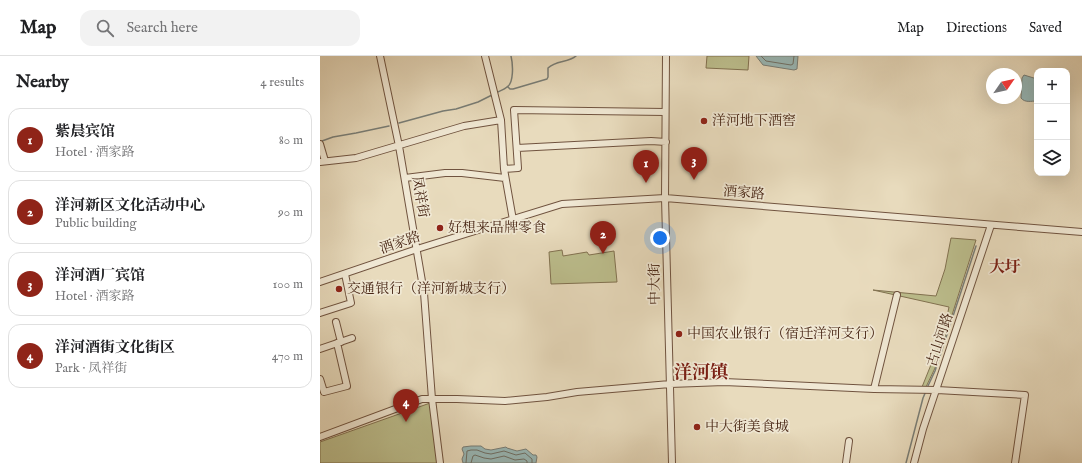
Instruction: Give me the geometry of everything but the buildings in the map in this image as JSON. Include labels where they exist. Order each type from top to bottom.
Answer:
[{"type":"street","name":"凤祥街","points":[[380,56],[405,178],[424,293],[432,399],[440,463]]},
{"type":"street","points":[[485,56],[501,120],[505,178],[513,220]]},
{"type":"street","name":"中大街","points":[[666,56],[665,198],[672,463]]},
{"type":"street","points":[[504,169],[518,168],[514,110],[665,112]]},
{"type":"street","points":[[320,144],[322,162],[356,158],[464,126],[501,120]]},
{"type":"street","points":[[517,148],[651,141],[666,142]]},
{"type":"street","points":[[405,178],[445,173],[462,173],[505,178]]},
{"type":"street","name":"酒家路","points":[[320,282],[417,249],[562,204],[665,198],[1082,232]]},
{"type":"street","name":"古山河路","points":[[914,463],[934,390],[991,225]]},
{"type":"street","points":[[320,313],[351,303],[345,274]]},
{"type":"street","points":[[874,388],[897,295]]},
{"type":"street","points":[[320,379],[324,392],[346,386],[336,322]]},
{"type":"street","points":[[320,348],[352,338]]},
{"type":"street","points":[[320,437],[422,399],[505,401],[547,397],[577,392],[670,384],[724,382],[924,389],[1025,395],[1015,463]]},
{"type":"street","points":[[846,463],[849,440]]},
{"type":"green space","points":[[707,56],[749,56],[748,70],[706,68]]},
{"type":"green space","points":[[951,238],[976,240],[935,368],[926,387],[922,387],[943,335],[949,307],[873,290],[936,296],[945,269]]},
{"type":"green space","points":[[562,250],[563,256],[587,252],[589,255],[614,251],[617,282],[551,284],[549,252]]},
{"type":"green space","points":[[433,402],[440,463],[320,463],[320,442]]},
{"type":"water","points":[[756,56],[798,56],[797,69],[794,70],[763,65]]},
{"type":"water","points":[[1024,75],[1034,78],[1034,101],[1026,101],[1022,99],[1022,78]]},
{"type":"water","points":[[481,446],[485,449],[491,450],[506,447],[517,451],[526,449],[533,455],[536,455],[536,463],[463,463],[462,459],[464,454],[462,449],[463,447]]},
{"type":"waterway","points":[[496,93],[506,88],[511,82],[511,56]]},
{"type":"waterway","points":[[508,87],[513,89],[547,79],[548,68],[551,65],[569,60],[576,56]]},
{"type":"waterway","points":[[399,123],[456,109],[478,102],[492,95]]},
{"type":"waterway","points":[[322,141],[333,137],[389,126]]},
{"type":"waterway","points":[[927,388],[935,371],[976,246]]},
{"type":"waterway","points":[[906,463],[926,391]]},
{"type":"place","name":"洋河地下酒窖","points":[[704,121]]},
{"type":"place","name":"洋河酒厂宾馆","points":[[694,180]]},
{"type":"place","name":"紫晨宾馆","points":[[646,183]]},
{"type":"place","name":"好想来品牌零食","points":[[440,228]]},
{"type":"place","name":"洋河新区文化活动中心","points":[[603,254]]},
{"type":"place","name":"交通银行（洋河新城支行）","points":[[339,289]]},
{"type":"place","name":"中国农业银行（宿迁洋河支行）","points":[[679,334]]},
{"type":"place","name":"洋河酒街文化街区","points":[[406,422]]},
{"type":"place","name":"中大街美食城","points":[[697,427]]},
{"type":"district","name":"大圩","points":[[1005,268]]},
{"type":"district","name":"洋河镇","points":[[701,373]]}]
